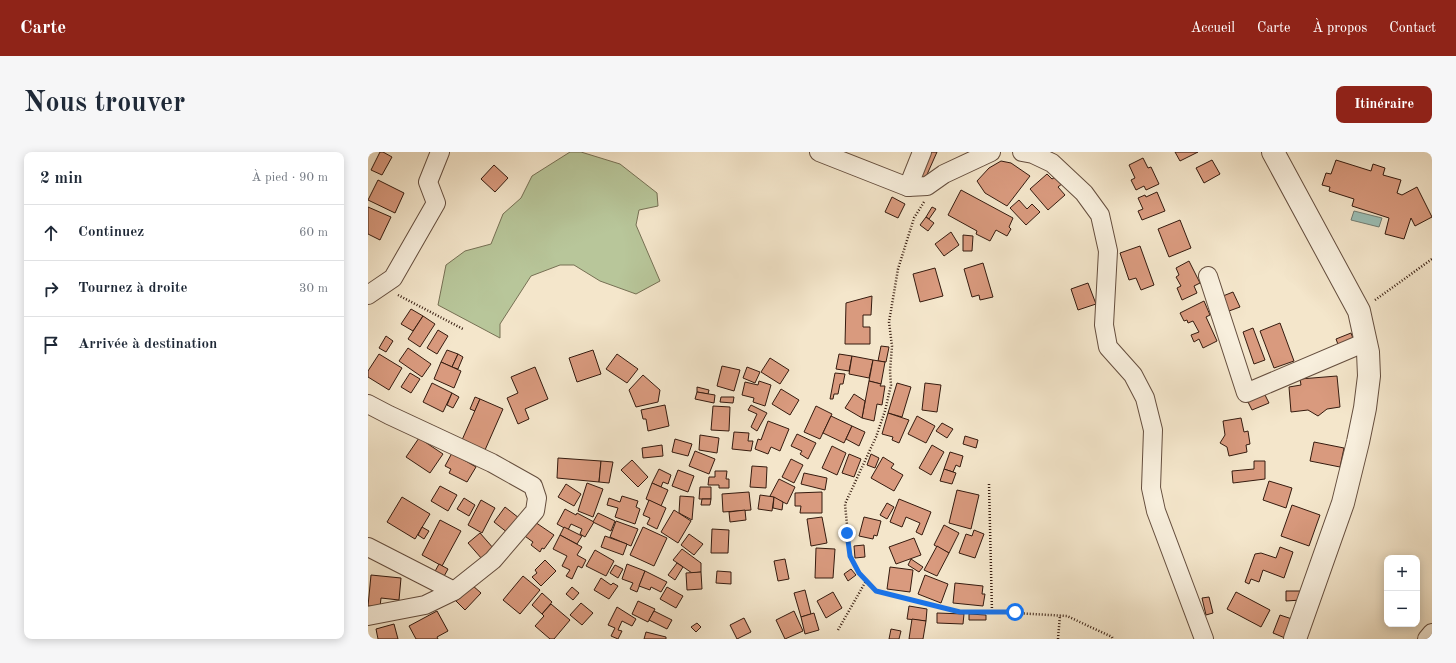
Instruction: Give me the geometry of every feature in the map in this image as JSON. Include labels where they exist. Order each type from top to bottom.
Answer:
[{"type":"street","points":[[375,291],[394,278],[436,203],[428,182],[440,152]]},
{"type":"street","points":[[819,152],[908,187],[926,186],[944,174],[991,152]]},
{"type":"street","points":[[908,187],[922,152]]},
{"type":"street","points":[[1022,152],[1033,154],[1052,163],[1084,194],[1100,215],[1108,251],[1104,325],[1108,347],[1133,375],[1145,398],[1153,430],[1151,488],[1156,511],[1204,639]]},
{"type":"street","points":[[1273,152],[1360,311],[1368,352],[1369,376],[1358,442],[1343,503],[1295,639]]},
{"type":"street","points":[[1208,276],[1246,393],[1366,342]]},
{"type":"street","points":[[368,404],[492,463],[533,486],[537,498],[534,511],[493,560],[454,591],[425,605],[368,616]]},
{"type":"street","points":[[368,547],[454,591]]},
{"type":"street","points":[[1427,639],[1432,632]]},
{"type":"path","points":[[927,199],[914,218],[898,269],[889,322],[892,346],[890,370],[891,385],[885,411],[876,437],[845,504],[850,556],[859,573],[876,591],[960,612],[1068,616],[1112,637],[1113,639]]},
{"type":"path","points":[[1360,311],[1432,259]]},
{"type":"path","points":[[375,291],[463,330]]},
{"type":"path","points":[[989,484],[992,612]]},
{"type":"path","points":[[838,630],[866,581]]},
{"type":"path","points":[[1058,639],[1060,615]]},
{"type":"green space","points":[[570,152],[581,152],[620,164],[657,193],[658,206],[639,210],[636,225],[660,281],[636,294],[600,281],[574,265],[560,265],[531,276],[500,324],[500,338],[438,305],[446,265],[465,251],[491,244],[503,214],[521,198],[532,176]]},
{"type":"water","points":[[1354,211],[1382,218],[1379,227],[1351,220]]},
{"type":"building","points":[[380,152],[392,157],[382,175],[371,170]]},
{"type":"building","points":[[925,152],[937,152],[925,179],[915,175]]},
{"type":"building","points":[[1175,152],[1198,152],[1180,161]]},
{"type":"building","points":[[1143,158],[1148,168],[1151,167],[1159,184],[1146,190],[1144,186],[1136,190],[1131,180],[1135,178],[1129,165]]},
{"type":"building","points":[[1212,160],[1220,174],[1204,183],[1196,168]]},
{"type":"building","points":[[1336,160],[1371,171],[1373,164],[1385,168],[1383,175],[1401,180],[1397,193],[1402,195],[1417,187],[1432,217],[1415,226],[1411,218],[1404,239],[1385,234],[1389,218],[1352,206],[1354,199],[1329,191],[1330,187],[1322,185],[1326,173],[1331,174]]},
{"type":"building","points":[[1001,161],[1011,163],[1030,176],[1007,206],[985,193],[977,181],[989,168]]},
{"type":"building","points":[[494,165],[508,178],[495,192],[481,179]]},
{"type":"building","points":[[1047,174],[1052,179],[1057,176],[1063,183],[1058,187],[1065,195],[1048,210],[1030,189]]},
{"type":"building","points":[[378,180],[404,193],[395,213],[368,200]]},
{"type":"building","points":[[961,190],[1013,218],[1009,227],[1011,229],[1007,236],[996,230],[990,241],[976,234],[977,231],[948,215]]},
{"type":"building","points":[[1157,192],[1165,211],[1142,220],[1138,211],[1143,209],[1138,198],[1145,195],[1146,197]]},
{"type":"building","points":[[892,197],[905,204],[898,218],[885,212]]},
{"type":"building","points":[[1019,200],[1027,209],[1032,204],[1040,212],[1026,225],[1010,208]]},
{"type":"building","points":[[368,207],[391,217],[380,240],[368,234]]},
{"type":"building","points":[[932,207],[936,209],[929,219],[926,217]]},
{"type":"building","points":[[926,217],[934,223],[928,231],[920,225]]},
{"type":"building","points":[[1180,220],[1191,248],[1169,257],[1158,229]]},
{"type":"building","points":[[951,232],[959,245],[944,256],[935,244]]},
{"type":"building","points":[[963,235],[973,236],[972,251],[963,251]]},
{"type":"building","points":[[1140,246],[1154,285],[1141,290],[1136,278],[1129,280],[1120,253]]},
{"type":"building","points":[[1189,261],[1200,283],[1194,286],[1197,293],[1182,300],[1177,288],[1181,286],[1176,277],[1179,275],[1176,268]]},
{"type":"building","points":[[983,263],[993,297],[980,300],[979,295],[972,297],[964,269]]},
{"type":"building","points":[[935,268],[943,296],[920,302],[913,274]]},
{"type":"building","points":[[1088,283],[1096,304],[1078,310],[1071,289]]},
{"type":"building","points":[[1233,292],[1240,307],[1229,311],[1223,296]]},
{"type":"building","points":[[872,296],[871,315],[863,315],[863,327],[870,327],[870,344],[845,344],[846,303]]},
{"type":"building","points":[[1204,301],[1210,315],[1206,317],[1217,341],[1203,348],[1199,339],[1194,342],[1191,335],[1199,332],[1193,321],[1188,323],[1187,320],[1184,321],[1180,313]]},
{"type":"building","points":[[411,309],[423,316],[413,331],[401,324]]},
{"type":"building","points":[[423,316],[435,324],[420,347],[408,339]]},
{"type":"building","points":[[1280,323],[1294,361],[1274,368],[1260,331]]},
{"type":"building","points":[[1253,328],[1265,360],[1254,364],[1243,332]]},
{"type":"building","points":[[438,330],[448,336],[437,354],[427,348]]},
{"type":"building","points":[[1351,333],[1354,341],[1339,347],[1336,339]]},
{"type":"building","points":[[386,336],[393,341],[386,352],[379,348]]},
{"type":"building","points":[[881,346],[889,347],[886,362],[878,361]]},
{"type":"building","points":[[408,348],[431,364],[422,377],[399,361]]},
{"type":"building","points":[[447,350],[458,354],[452,367],[441,362]]},
{"type":"building","points":[[593,350],[601,374],[577,382],[569,358]]},
{"type":"building","points":[[379,354],[402,368],[389,390],[368,377],[368,371]]},
{"type":"building","points":[[458,354],[463,357],[458,369],[452,367]]},
{"type":"building","points":[[617,354],[638,369],[627,383],[606,369]]},
{"type":"building","points":[[839,354],[852,356],[849,371],[836,369]]},
{"type":"building","points":[[852,356],[873,360],[869,378],[849,374]]},
{"type":"building","points":[[770,358],[789,370],[780,384],[761,372]]},
{"type":"building","points":[[873,360],[885,362],[881,384],[869,381]]},
{"type":"building","points":[[441,362],[461,371],[454,388],[434,379]]},
{"type":"building","points":[[722,366],[740,370],[734,391],[717,386]]},
{"type":"building","points":[[535,367],[548,399],[525,409],[529,419],[518,424],[507,398],[518,393],[511,377]]},
{"type":"building","points":[[747,367],[760,372],[755,383],[743,378]]},
{"type":"building","points":[[410,373],[420,379],[411,393],[401,387]]},
{"type":"building","points":[[835,373],[845,374],[843,384],[840,384],[838,394],[834,394],[833,399],[830,399]]},
{"type":"building","points":[[643,375],[660,390],[658,402],[636,407],[629,390]]},
{"type":"building","points":[[1337,376],[1340,407],[1327,409],[1318,416],[1308,410],[1291,412],[1289,387],[1301,385],[1300,379]]},
{"type":"building","points":[[759,381],[771,385],[765,406],[753,402],[754,398],[742,395],[745,382],[758,385]]},
{"type":"building","points":[[869,381],[881,384],[880,386],[885,386],[882,405],[877,404],[874,421],[862,418]]},
{"type":"building","points":[[432,383],[452,393],[443,412],[423,402]]},
{"type":"building","points":[[897,383],[911,387],[902,417],[888,413]]},
{"type":"building","points":[[925,383],[941,385],[937,412],[922,410]]},
{"type":"building","points":[[697,387],[709,390],[708,394],[697,392]]},
{"type":"building","points":[[781,389],[799,400],[790,415],[772,404]]},
{"type":"building","points":[[1263,391],[1269,403],[1252,410],[1246,398]]},
{"type":"building","points":[[697,392],[715,395],[714,403],[695,399]]},
{"type":"building","points":[[452,393],[459,397],[453,408],[447,405]]},
{"type":"building","points":[[854,394],[865,401],[862,418],[845,408]]},
{"type":"building","points":[[475,397],[480,399],[475,411],[470,409]]},
{"type":"building","points":[[721,397],[734,397],[733,403],[720,402]]},
{"type":"building","points":[[480,399],[503,409],[485,450],[462,440]]},
{"type":"building","points":[[665,405],[669,426],[648,431],[646,419],[643,419],[641,410]]},
{"type":"building","points":[[751,405],[767,413],[757,431],[751,427],[757,414],[748,410]]},
{"type":"building","points":[[713,406],[730,407],[729,431],[711,430]]},
{"type":"building","points":[[816,406],[832,414],[820,439],[804,432]]},
{"type":"building","points":[[888,413],[909,420],[899,443],[892,440],[893,437],[882,434]]},
{"type":"building","points":[[831,416],[852,426],[844,443],[823,433]]},
{"type":"building","points":[[917,416],[935,426],[926,443],[908,434]]},
{"type":"building","points":[[1241,418],[1244,432],[1248,431],[1250,444],[1246,445],[1247,452],[1229,456],[1227,447],[1220,443],[1225,435],[1223,421]]},
{"type":"building","points":[[768,421],[789,429],[780,451],[771,447],[768,454],[755,449],[758,439],[761,440]]},
{"type":"building","points":[[942,423],[953,429],[947,438],[936,431]]},
{"type":"building","points":[[852,426],[865,432],[859,446],[846,439]]},
{"type":"building","points":[[734,432],[749,433],[748,441],[753,441],[751,451],[732,449]]},
{"type":"building","points":[[797,434],[816,443],[808,459],[800,454],[802,451],[791,446]]},
{"type":"building","points":[[700,435],[719,438],[717,453],[699,450]]},
{"type":"building","points":[[965,436],[978,440],[976,448],[963,444]]},
{"type":"building","points":[[419,438],[443,454],[430,473],[406,457]]},
{"type":"building","points":[[675,439],[692,444],[688,456],[672,452]]},
{"type":"building","points":[[1314,442],[1344,448],[1340,467],[1310,461]]},
{"type":"building","points":[[662,445],[663,456],[643,458],[642,448]]},
{"type":"building","points":[[932,445],[944,452],[931,475],[919,468]]},
{"type":"building","points":[[832,446],[846,453],[837,475],[822,468]]},
{"type":"building","points":[[695,451],[715,459],[709,474],[689,466]]},
{"type":"building","points":[[950,452],[963,456],[960,467],[956,465],[953,472],[944,469]]},
{"type":"building","points":[[452,453],[476,467],[467,482],[449,473],[451,469],[445,466]]},
{"type":"building","points":[[849,454],[861,459],[854,477],[842,473]]},
{"type":"building","points":[[871,454],[879,458],[875,468],[867,465]]},
{"type":"building","points":[[883,457],[894,464],[891,468],[903,475],[894,491],[871,478]]},
{"type":"building","points":[[558,458],[601,461],[599,482],[557,478]]},
{"type":"building","points":[[791,459],[803,465],[794,483],[782,477]]},
{"type":"building","points":[[632,460],[648,477],[638,487],[621,470]]},
{"type":"building","points":[[601,461],[613,462],[609,483],[599,482]]},
{"type":"building","points":[[1254,461],[1265,461],[1265,479],[1233,483],[1232,471],[1254,469]]},
{"type":"building","points":[[752,466],[767,467],[766,488],[750,487]]},
{"type":"building","points":[[659,469],[671,475],[668,484],[663,482],[661,487],[652,483]]},
{"type":"building","points":[[944,469],[956,473],[952,484],[940,481]]},
{"type":"building","points":[[678,470],[694,476],[688,492],[672,486]]},
{"type":"building","points":[[715,471],[727,471],[726,479],[729,479],[729,488],[719,488],[719,485],[708,485],[709,477],[715,477]]},
{"type":"building","points":[[804,473],[827,478],[825,490],[801,484]]},
{"type":"building","points":[[779,479],[795,487],[787,504],[770,496]]},
{"type":"building","points":[[1269,481],[1292,488],[1286,508],[1263,500]]},
{"type":"building","points":[[587,483],[603,489],[593,517],[578,511]]},
{"type":"building","points":[[652,483],[668,490],[661,506],[646,499]]},
{"type":"building","points":[[566,484],[581,494],[574,506],[558,497]]},
{"type":"building","points":[[440,486],[457,495],[448,511],[431,501]]},
{"type":"building","points":[[700,487],[711,487],[711,499],[699,499]]},
{"type":"building","points":[[957,490],[979,495],[971,529],[949,523]]},
{"type":"building","points":[[749,492],[751,510],[723,512],[722,494]]},
{"type":"building","points":[[822,492],[822,513],[800,513],[801,506],[795,506],[795,493]]},
{"type":"building","points":[[760,495],[774,497],[772,511],[758,509]]},
{"type":"building","points":[[622,496],[638,501],[636,507],[640,509],[635,524],[615,517],[618,508],[607,505],[609,498],[620,502]]},
{"type":"building","points":[[680,496],[694,497],[692,520],[679,513]]},
{"type":"building","points":[[402,497],[430,514],[415,539],[387,522]]},
{"type":"building","points":[[774,497],[783,502],[782,510],[773,508]]},
{"type":"building","points":[[464,498],[475,505],[469,516],[457,509]]},
{"type":"building","points":[[702,499],[711,499],[710,505],[701,505]]},
{"type":"building","points":[[899,499],[931,512],[922,535],[916,532],[920,523],[906,517],[902,527],[890,522]]},
{"type":"building","points":[[481,500],[495,508],[482,533],[468,525]]},
{"type":"building","points":[[649,500],[666,508],[657,529],[647,524],[650,518],[643,515]]},
{"type":"building","points":[[887,503],[894,507],[887,519],[880,515]]},
{"type":"building","points":[[1292,505],[1320,515],[1309,546],[1281,536]]},
{"type":"building","points":[[505,507],[519,518],[508,533],[494,522]]},
{"type":"building","points":[[565,509],[576,515],[577,513],[594,522],[585,537],[580,534],[582,529],[571,524],[568,530],[557,524]]},
{"type":"building","points":[[674,510],[691,521],[678,543],[661,532]]},
{"type":"building","points":[[745,510],[746,520],[730,522],[729,512]]},
{"type":"building","points":[[598,513],[615,521],[611,531],[593,522]]},
{"type":"building","points":[[822,517],[827,543],[811,546],[807,519]]},
{"type":"building","points":[[864,517],[881,521],[877,536],[874,535],[873,539],[859,536]]},
{"type":"building","points":[[440,520],[461,531],[442,566],[422,555]]},
{"type":"building","points":[[532,520],[554,535],[540,552],[531,545],[533,542],[522,534]]},
{"type":"building","points":[[616,521],[638,529],[631,546],[610,537]]},
{"type":"building","points":[[944,525],[959,533],[949,553],[934,545]]},
{"type":"building","points":[[422,527],[429,531],[424,539],[418,535]]},
{"type":"building","points":[[564,527],[582,536],[577,544],[560,535]]},
{"type":"building","points":[[643,527],[667,538],[654,566],[630,555]]},
{"type":"building","points":[[712,529],[729,530],[728,553],[711,553]]},
{"type":"building","points":[[974,530],[984,534],[975,558],[959,553],[966,534],[972,536]]},
{"type":"building","points":[[480,533],[494,549],[482,559],[468,543]]},
{"type":"building","points":[[689,534],[703,544],[694,555],[681,545]]},
{"type":"building","points":[[560,535],[582,547],[577,555],[586,560],[582,568],[578,566],[572,579],[566,576],[570,570],[562,566],[567,556],[553,549]]},
{"type":"building","points":[[605,536],[627,544],[623,555],[601,547]]},
{"type":"building","points":[[914,538],[921,555],[896,564],[889,547]]},
{"type":"building","points":[[864,545],[865,557],[855,558],[854,546]]},
{"type":"building","points":[[937,546],[949,553],[937,576],[924,570]]},
{"type":"building","points":[[1280,547],[1293,552],[1284,578],[1263,570],[1259,582],[1251,579],[1249,584],[1245,582],[1255,554],[1261,553],[1276,558]]},
{"type":"building","points":[[816,548],[835,549],[833,578],[815,578]]},
{"type":"building","points":[[682,549],[701,563],[701,572],[692,573],[673,560]]},
{"type":"building","points":[[595,550],[614,561],[606,576],[586,566]]},
{"type":"building","points":[[785,559],[789,579],[778,581],[774,561]]},
{"type":"building","points":[[911,559],[923,567],[919,572],[908,565]]},
{"type":"building","points":[[545,560],[556,571],[541,586],[532,577],[537,573],[535,570]]},
{"type":"building","points":[[677,563],[683,567],[675,580],[668,575]]},
{"type":"building","points":[[439,564],[448,569],[442,580],[433,575]]},
{"type":"building","points":[[627,564],[645,571],[637,592],[630,589],[633,583],[622,579]]},
{"type":"building","points":[[615,565],[623,569],[618,578],[610,573]]},
{"type":"building","points":[[890,567],[913,570],[910,592],[887,589]]},
{"type":"building","points":[[851,569],[856,575],[848,581],[844,574]]},
{"type":"building","points":[[645,571],[667,582],[661,592],[651,587],[650,590],[639,586]]},
{"type":"building","points":[[717,571],[731,572],[731,584],[716,583]]},
{"type":"building","points":[[701,572],[702,589],[687,590],[686,573]]},
{"type":"building","points":[[371,575],[401,578],[399,600],[381,598],[380,607],[368,606]]},
{"type":"building","points":[[925,575],[948,584],[941,603],[918,594]]},
{"type":"building","points":[[523,576],[540,590],[520,614],[503,600]]},
{"type":"building","points":[[601,578],[611,585],[613,583],[618,586],[609,599],[594,590]]},
{"type":"building","points":[[955,583],[983,586],[982,594],[985,594],[983,606],[953,603]]},
{"type":"building","points":[[472,585],[481,593],[465,610],[456,601]]},
{"type":"building","points":[[572,587],[579,593],[573,600],[566,594]]},
{"type":"building","points":[[667,587],[683,596],[676,608],[660,599]]},
{"type":"building","points":[[805,590],[811,614],[801,617],[794,593]]},
{"type":"building","points":[[1286,591],[1301,591],[1301,600],[1286,601]]},
{"type":"building","points":[[833,592],[842,608],[826,618],[817,601]]},
{"type":"building","points":[[1236,592],[1270,610],[1261,627],[1227,609]]},
{"type":"building","points":[[542,593],[552,602],[542,614],[532,605]]},
{"type":"building","points":[[1209,597],[1213,613],[1206,615],[1202,598]]},
{"type":"building","points":[[638,601],[655,609],[648,622],[632,614]]},
{"type":"building","points":[[581,603],[593,613],[582,625],[570,615]]},
{"type":"building","points":[[551,604],[570,620],[554,639],[550,639],[535,626],[544,616],[542,614]]},
{"type":"building","points":[[909,606],[927,609],[926,621],[907,619]]},
{"type":"building","points":[[617,607],[636,619],[632,626],[622,621],[618,630],[622,631],[618,639],[611,636],[615,628],[608,625]]},
{"type":"building","points":[[437,611],[448,631],[437,637],[438,639],[416,639],[409,626]]},
{"type":"building","points":[[654,611],[672,620],[667,629],[649,620]]},
{"type":"building","points":[[794,611],[803,631],[785,639],[776,620]]},
{"type":"building","points":[[814,613],[819,630],[805,634],[801,617]]},
{"type":"building","points":[[937,613],[964,614],[963,624],[937,623]]},
{"type":"building","points":[[969,614],[986,615],[986,620],[969,620]]},
{"type":"building","points":[[1280,615],[1292,619],[1285,638],[1273,633]]},
{"type":"building","points":[[744,618],[751,632],[737,639],[730,625]]},
{"type":"building","points":[[912,619],[926,621],[923,639],[909,639]]},
{"type":"building","points":[[697,623],[701,627],[696,632],[691,627]]},
{"type":"building","points":[[394,624],[398,639],[378,639],[376,629]]},
{"type":"building","points":[[891,629],[901,631],[899,639],[889,639]]},
{"type":"building","points":[[646,632],[666,637],[666,639],[644,639]]},
{"type":"route","points":[[847,533],[850,556],[859,573],[876,591],[960,612],[1015,612]]}]
